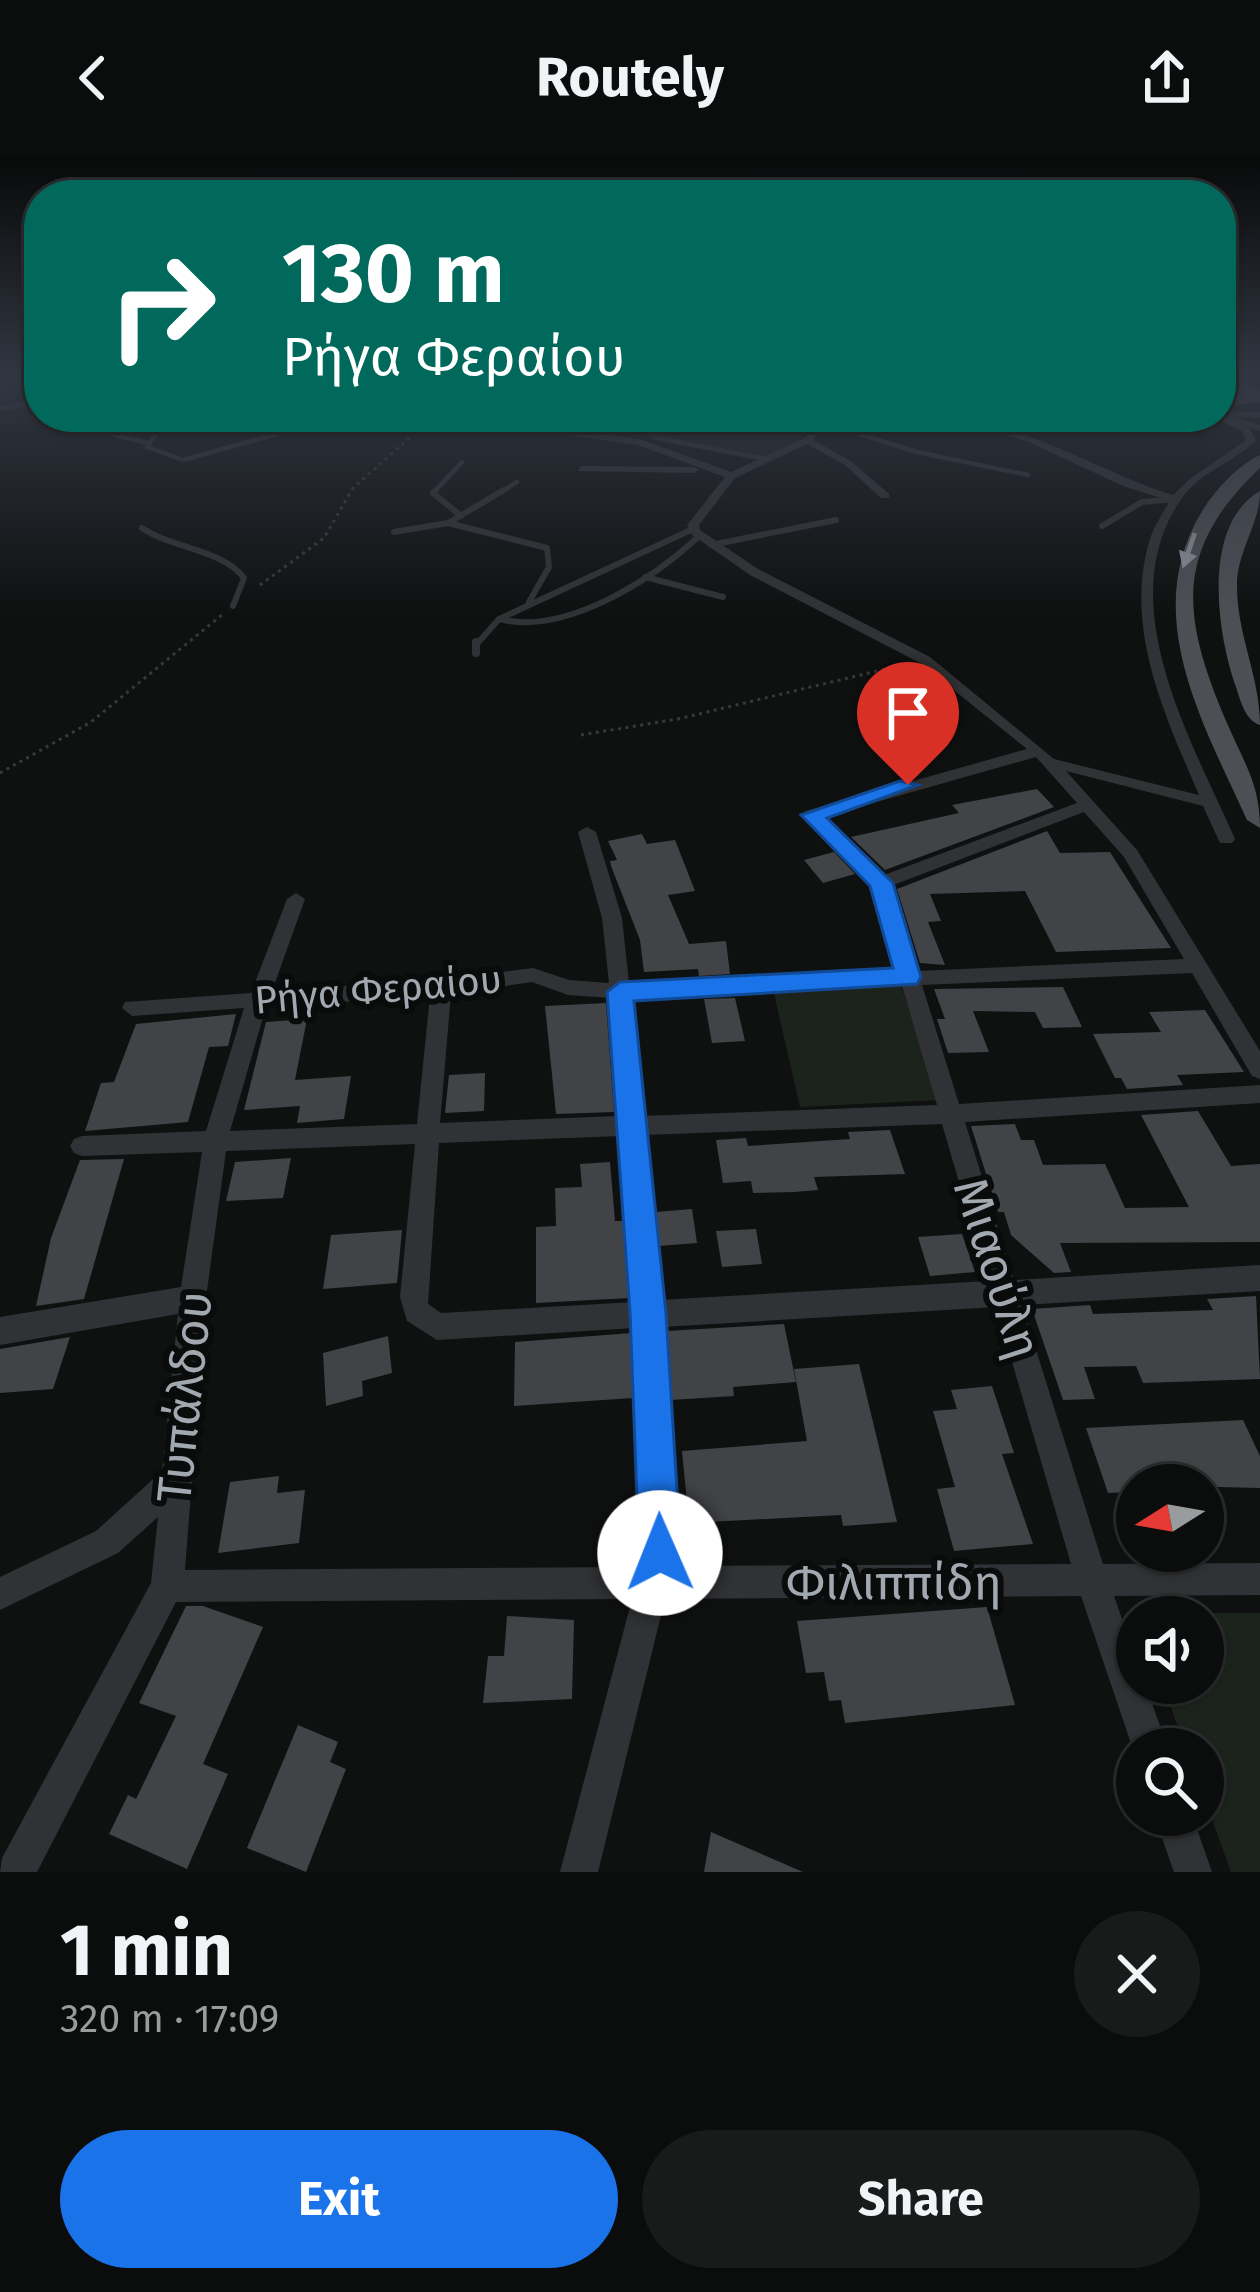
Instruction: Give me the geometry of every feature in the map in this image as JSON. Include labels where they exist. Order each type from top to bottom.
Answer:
[{"type":"main road","points":[[1260,460],[1225,490],[1199,523],[1181,583],[1184,633],[1199,686],[1260,820]]},
{"type":"main road","points":[[1260,496],[1236,535],[1226,586],[1232,644],[1260,718]]},
{"type":"street","points":[[667,454],[702,470]]},
{"type":"street","points":[[776,454],[731,476],[701,536],[926,660],[1043,756],[1131,854],[1260,1070]]},
{"type":"street","points":[[832,454],[885,496]]},
{"type":"street","points":[[1061,454],[1175,499]]},
{"type":"street","points":[[1226,839],[1166,692],[1147,615],[1147,559],[1175,499],[1234,454]]},
{"type":"street","points":[[580,469],[702,470],[731,476]]},
{"type":"street","points":[[1088,805],[881,883],[813,819],[813,812],[1043,756],[1212,803]]},
{"type":"street","points":[[579,1872],[656,1582],[658,1480],[648,1313],[612,918],[586,832]]},
{"type":"street","name":"Μιαούλη","points":[[881,883],[950,1098],[948,1114],[1009,1291],[1092,1581],[1143,1728]]},
{"type":"street","name":"Τυπάλδου","points":[[16,1872],[167,1586],[193,1298],[215,1142],[256,1000],[296,898]]},
{"type":"street","name":"Ρήγα Φεραίου","points":[[132,1008],[441,988],[537,974],[568,987],[620,992],[1197,966]]},
{"type":"street","points":[[441,988],[413,1297],[426,1322],[437,1327],[1260,1278]]},
{"type":"street","points":[[82,1146],[631,1128],[1260,1094]]},
{"type":"street","points":[[0,1331],[193,1298]]},
{"type":"street","points":[[0,1594],[107,1542],[175,1481]]},
{"type":"street","name":"Φιλιππίδη","points":[[167,1586],[1260,1579]]},
{"type":"street","points":[[1180,1836],[1193,1872]]},
{"type":"lane","points":[[156,454],[193,459],[210,454]]},
{"type":"lane","points":[[742,454],[767,458]]},
{"type":"lane","points":[[927,454],[1028,475]]},
{"type":"lane","points":[[461,516],[433,493],[462,462]]},
{"type":"lane","points":[[394,532],[448,523],[518,482]]},
{"type":"lane","points":[[1102,526],[1142,502],[1175,499]]},
{"type":"lane","points":[[476,653],[476,640],[499,619],[529,602],[701,536],[836,520]]},
{"type":"lane","points":[[448,523],[547,548],[549,568],[529,602]]},
{"type":"lane","points":[[142,528],[159,540],[236,567],[244,578],[233,606]]},
{"type":"lane","points":[[499,619],[539,624],[642,577],[675,559],[701,536]]},
{"type":"lane","points":[[642,577],[723,597]]},
{"type":"path","points":[[581,735],[678,718],[926,660]]},
{"type":"shaded area","points":[[726,454],[770,454],[756,460]]},
{"type":"shaded area","points":[[900,983],[940,1100],[800,1107],[773,989]]},
{"type":"shaded area","points":[[1224,1613],[1260,1613],[1260,1872],[1231,1872],[1218,1836],[1224,1836],[1224,1728],[1178,1728],[1170,1704],[1224,1704]]},
{"type":"building","points":[[1037,789],[1054,807],[885,870],[851,837],[959,813],[952,805]]},
{"type":"building","points":[[1047,831],[1060,853],[1110,852],[1171,948],[1056,952],[1025,891],[930,894],[941,921],[928,922],[945,965],[920,963],[897,889]]},
{"type":"building","points":[[642,834],[647,844],[675,840],[695,891],[668,895],[689,944],[726,941],[730,974],[699,976],[698,969],[644,972],[640,940],[611,866],[610,861],[617,860],[608,841]]},
{"type":"building","points":[[834,852],[855,874],[823,883],[804,860]]},
{"type":"building","points":[[1063,987],[1082,1027],[1043,1028],[1035,1012],[973,1011],[989,1052],[948,1053],[937,1019],[945,1019],[934,989]]},
{"type":"building","points":[[735,998],[745,1041],[712,1043],[704,999]]},
{"type":"building","points":[[606,1003],[614,1112],[556,1114],[545,1006]]},
{"type":"building","points":[[1205,1010],[1244,1072],[1177,1075],[1183,1085],[1127,1089],[1121,1078],[1115,1078],[1093,1034],[1161,1032],[1149,1012]]},
{"type":"building","points":[[236,1014],[228,1046],[209,1047],[188,1122],[85,1131],[101,1083],[114,1082],[136,1024]]},
{"type":"building","points":[[307,1019],[295,1080],[351,1076],[344,1119],[297,1123],[300,1106],[244,1110],[266,1022]]},
{"type":"building","points":[[485,1073],[484,1111],[445,1113],[449,1075]]},
{"type":"building","points":[[1198,1111],[1231,1166],[1260,1164],[1260,1242],[1060,1243],[1071,1272],[1054,1273],[1011,1235],[1004,1212],[998,1212],[971,1126],[1015,1124],[1021,1140],[1034,1140],[1043,1165],[1105,1164],[1125,1208],[1189,1207],[1141,1115]]},
{"type":"building","points":[[890,1130],[905,1174],[814,1177],[818,1190],[794,1192],[753,1193],[751,1181],[723,1183],[716,1140],[746,1138],[748,1146],[850,1139],[848,1132]]},
{"type":"building","points":[[291,1158],[283,1198],[226,1201],[235,1162]]},
{"type":"building","points":[[124,1159],[84,1299],[36,1306],[51,1238],[80,1160]]},
{"type":"building","points":[[610,1162],[615,1221],[623,1221],[629,1298],[536,1303],[536,1227],[556,1226],[555,1188],[582,1187],[580,1164]]},
{"type":"building","points":[[692,1209],[697,1243],[659,1246],[656,1212]]},
{"type":"building","points":[[756,1229],[762,1264],[722,1267],[716,1231]]},
{"type":"building","points":[[402,1230],[397,1283],[323,1289],[331,1235]]},
{"type":"building","points":[[962,1234],[975,1272],[930,1276],[918,1237]]},
{"type":"building","points":[[1256,1296],[1260,1379],[1143,1383],[1136,1366],[1084,1367],[1095,1399],[1063,1400],[1032,1309],[1090,1305],[1093,1314],[1213,1310],[1207,1299]]},
{"type":"building","points":[[784,1324],[796,1382],[733,1387],[734,1396],[671,1400],[667,1331]]},
{"type":"building","points":[[631,1333],[633,1398],[514,1406],[515,1342]]},
{"type":"building","points":[[388,1336],[392,1373],[362,1381],[363,1396],[326,1406],[323,1353]]},
{"type":"building","points":[[70,1337],[53,1389],[0,1393],[0,1349]]},
{"type":"building","points":[[859,1364],[897,1522],[843,1526],[841,1515],[689,1523],[682,1451],[807,1441],[794,1369]]},
{"type":"building","points":[[992,1386],[1014,1453],[1002,1454],[1033,1544],[954,1551],[937,1489],[955,1487],[933,1411],[957,1409],[951,1390]]},
{"type":"building","points":[[1243,1420],[1260,1456],[1260,1488],[1224,1487],[1224,1464],[1116,1464],[1116,1493],[1108,1493],[1086,1428]]},
{"type":"building","points":[[279,1476],[277,1493],[305,1490],[299,1543],[218,1553],[230,1482]]},
{"type":"building","points":[[186,1606],[203,1606],[263,1627],[203,1764],[228,1774],[187,1869],[109,1834],[128,1795],[136,1799],[176,1716],[139,1703]]},
{"type":"building","points":[[987,1607],[1015,1705],[845,1723],[841,1700],[829,1701],[824,1672],[806,1673],[797,1621]]},
{"type":"building","points":[[507,1616],[574,1620],[572,1699],[483,1703],[488,1656],[504,1656]]},
{"type":"building","points":[[298,1725],[338,1742],[330,1762],[346,1769],[306,1872],[247,1848]]},
{"type":"building","points":[[711,1832],[803,1872],[704,1872]]},
{"type":"route","points":[[660,1553],[648,1313],[620,992],[908,977],[881,883],[812,815],[908,785]]}]
